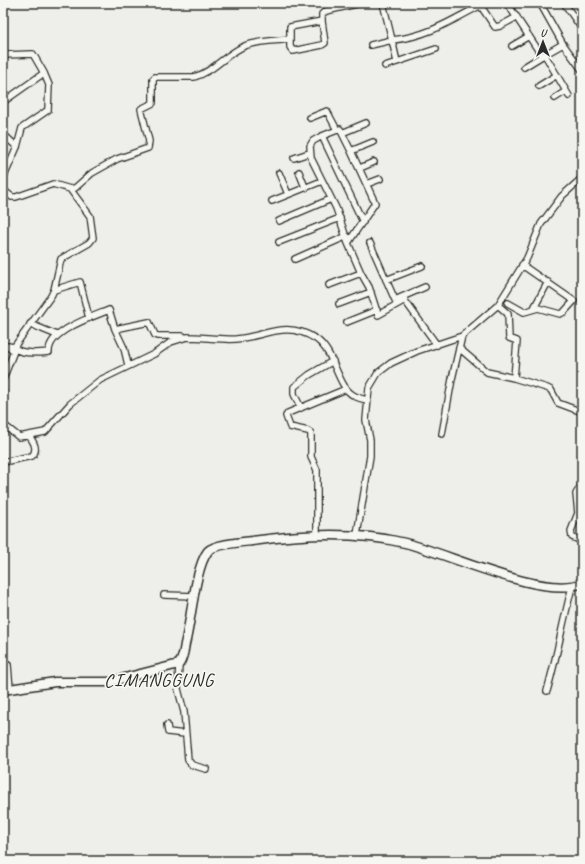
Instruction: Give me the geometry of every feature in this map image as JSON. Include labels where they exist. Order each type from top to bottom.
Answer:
[{"type":"street","points":[[322,21],[290,27],[290,47],[293,51],[322,45],[325,43],[322,14],[326,11],[361,3]]},
{"type":"street","points":[[383,3],[397,62]]},
{"type":"street","points":[[507,3],[557,75],[568,94],[555,98]]},
{"type":"street","points":[[540,3],[563,44],[582,70]]},
{"type":"street","points":[[564,3],[582,30]]},
{"type":"street","points":[[371,45],[392,40],[410,38],[451,23],[482,4],[495,27],[517,17]]},
{"type":"street","points":[[512,46],[529,36]]},
{"type":"street","points":[[3,190],[12,197],[16,197],[53,184],[70,189],[75,188],[92,173],[117,160],[148,148],[149,141],[141,109],[153,103],[152,83],[154,78],[200,76],[225,57],[247,45],[290,39]]},
{"type":"street","points":[[524,67],[563,44]]},
{"type":"street","points":[[385,66],[436,49]]},
{"type":"street","points":[[3,56],[33,54],[50,85],[48,110],[23,126],[17,147],[3,179]]},
{"type":"street","points":[[3,102],[44,73]]},
{"type":"street","points":[[539,86],[557,75]]},
{"type":"street","points":[[310,118],[327,111],[351,151],[376,203],[348,243]]},
{"type":"street","points":[[366,123],[322,136],[313,141],[310,146],[310,153],[340,218],[348,243],[371,292],[378,315],[424,287]]},
{"type":"street","points":[[3,134],[17,147]]},
{"type":"street","points":[[322,136],[363,222]]},
{"type":"street","points":[[351,151],[373,142]]},
{"type":"street","points":[[294,158],[310,153]]},
{"type":"street","points":[[360,168],[374,162]]},
{"type":"street","points":[[299,172],[305,187]]},
{"type":"street","points":[[279,173],[288,194]]},
{"type":"street","points":[[357,535],[370,456],[370,440],[366,420],[369,388],[384,368],[391,363],[417,351],[462,336],[498,305],[522,265],[547,214],[562,196],[582,178]]},
{"type":"street","points":[[368,184],[380,179]]},
{"type":"street","points":[[272,201],[322,181]]},
{"type":"street","points":[[9,347],[30,324],[54,290],[61,259],[90,243],[93,236],[90,216],[70,189]]},
{"type":"street","points":[[279,221],[331,199]]},
{"type":"street","points":[[279,242],[340,218]]},
{"type":"street","points":[[294,259],[347,236]]},
{"type":"street","points":[[370,243],[395,300],[404,299]]},
{"type":"street","points":[[508,303],[524,312],[534,308],[544,308],[561,314],[574,301],[522,265]]},
{"type":"street","points":[[386,280],[422,266]]},
{"type":"street","points":[[329,285],[361,273]]},
{"type":"street","points":[[54,290],[80,282],[89,318]]},
{"type":"street","points":[[534,308],[548,282]]},
{"type":"street","points":[[339,304],[371,292]]},
{"type":"street","points":[[404,299],[437,345]]},
{"type":"street","points":[[498,305],[508,314],[509,338],[517,340],[514,378]]},
{"type":"street","points":[[9,347],[25,352],[49,352],[49,348],[57,335],[108,310],[124,348],[128,365]]},
{"type":"street","points":[[347,322],[377,310]]},
{"type":"street","points":[[115,329],[149,322],[155,335],[158,336],[234,339],[247,338],[266,332],[290,329],[300,331],[317,340],[332,361],[346,389],[353,396],[367,400]]},
{"type":"street","points":[[30,324],[57,335]]},
{"type":"street","points":[[442,434],[462,336]]},
{"type":"street","points":[[4,424],[19,437],[45,432],[70,404],[100,380],[128,365],[154,354],[171,342],[187,337]]},
{"type":"street","points":[[3,379],[14,351],[9,347]]},
{"type":"street","points":[[459,348],[487,372],[514,378],[551,390],[558,403],[582,412]]},
{"type":"street","points":[[302,408],[294,394],[294,387],[309,375],[332,361]]},
{"type":"street","points":[[317,535],[317,470],[311,457],[311,433],[290,427],[286,417],[288,413],[346,389]]},
{"type":"street","points":[[3,462],[32,456],[34,454],[35,446],[30,436]]},
{"type":"street","points":[[582,484],[576,494],[578,513],[571,531],[572,537],[582,541]]},
{"type":"street","points":[[206,769],[189,763],[183,708],[178,689],[179,664],[189,630],[199,573],[207,552],[212,548],[272,538],[317,535],[357,535],[405,543],[535,584],[556,587],[578,584],[561,631],[558,655],[547,691]]},
{"type":"street","points":[[164,595],[195,596]]},
{"type":"street","points":[[8,665],[6,690],[55,682],[109,682],[179,664]]},
{"type":"street","points":[[167,725],[168,732],[185,734]]},
{"type":"district","name":"CIMANGGUNG","points":[[159,680]]}]
